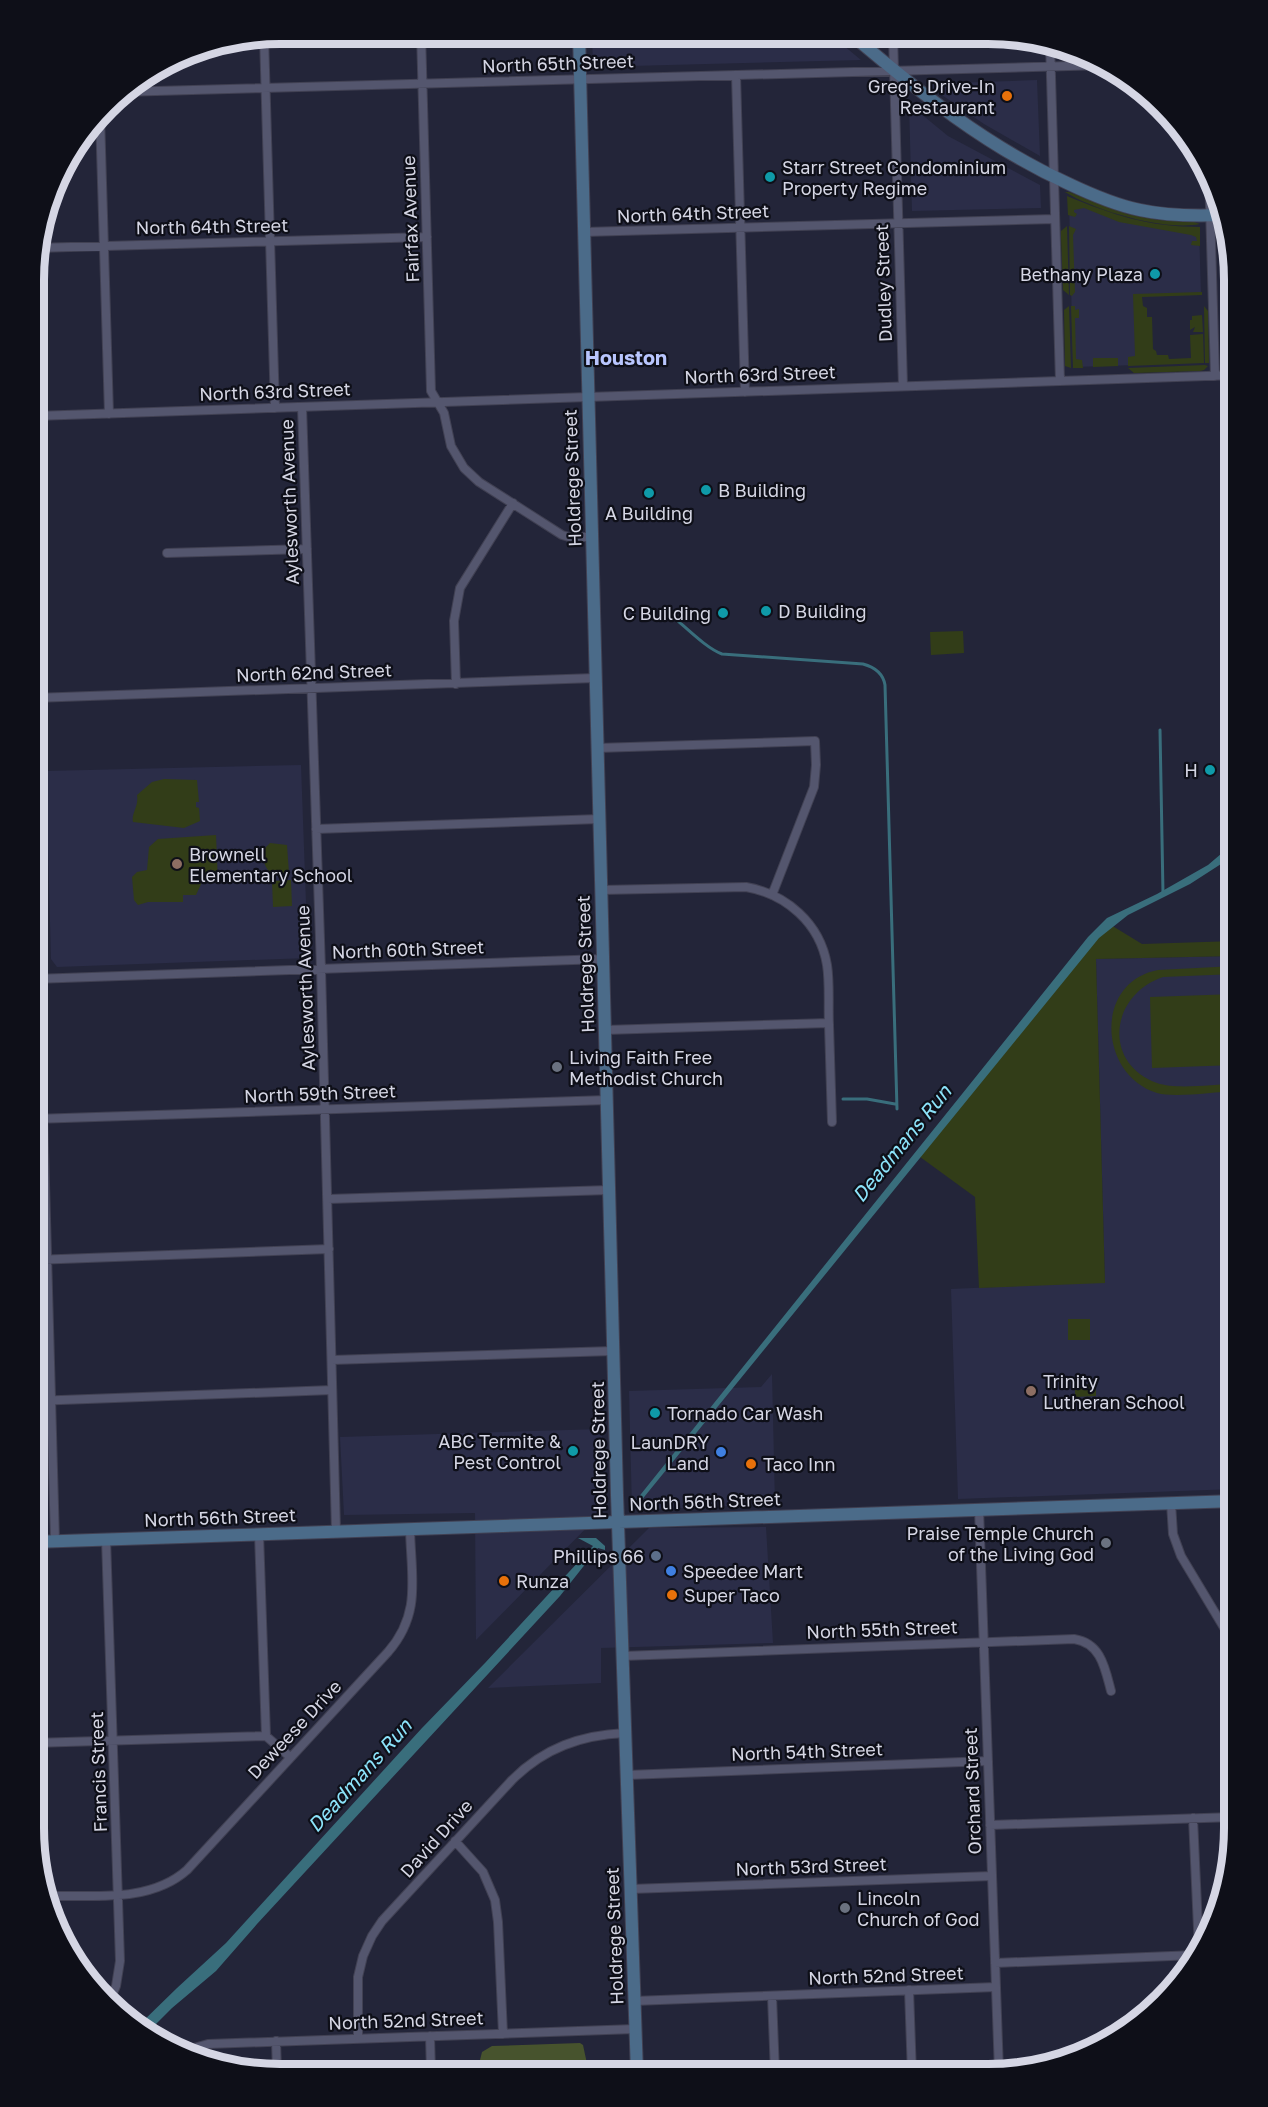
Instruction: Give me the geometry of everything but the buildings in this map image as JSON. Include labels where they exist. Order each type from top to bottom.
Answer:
[{"type":"main road","name":"Holdrege Street","points":[[579,44],[613,1351],[637,2064]]},
{"type":"main road","points":[[862,44],[894,71],[976,133],[1053,177],[1092,194],[1136,209],[1167,214],[1215,215]]},
{"type":"main road","name":"North 56th Street","points":[[44,1542],[1224,1501]]},
{"type":"street","name":"Aylesworth Avenue","points":[[264,44],[275,408]]},
{"type":"street","name":"Fairfax Avenue","points":[[421,44],[431,391],[444,413],[451,446],[460,463],[479,482],[565,536],[592,537]]},
{"type":"street","name":"Dudley Street","points":[[892,44],[903,386]]},
{"type":"street","points":[[1050,52],[1060,381]]},
{"type":"street","name":"North 65th Street","points":[[137,92],[1088,65]]},
{"type":"street","points":[[736,75],[745,392]]},
{"type":"street","points":[[100,126],[109,414]]},
{"type":"street","name":"North 64th Street","points":[[584,232],[1055,219]]},
{"type":"street","points":[[1215,376],[1216,219]]},
{"type":"street","name":"North 64th Street","points":[[46,248],[427,237]]},
{"type":"street","name":"North 63rd Street","points":[[44,416],[1224,376]]},
{"type":"street","name":"Aylesworth Avenue","points":[[302,407],[321,969],[336,1531]]},
{"type":"street","points":[[456,684],[454,621],[460,588],[513,503]]},
{"type":"street","points":[[167,553],[307,549]]},
{"type":"street","name":"North 62nd Street","points":[[44,698],[595,678]]},
{"type":"street","points":[[597,748],[815,741],[814,787],[772,895]]},
{"type":"street","points":[[316,829],[599,819]]},
{"type":"street","points":[[601,890],[731,886],[753,888],[772,895],[793,907],[803,917],[820,944],[828,972],[832,1122]]},
{"type":"street","name":"North 60th Street","points":[[44,979],[603,958]]},
{"type":"street","points":[[605,1030],[829,1023]]},
{"type":"street","name":"North 59th Street","points":[[44,1119],[607,1100]]},
{"type":"street","points":[[327,1199],[609,1190]]},
{"type":"street","points":[[44,1206],[55,1541]]},
{"type":"street","points":[[44,1259],[329,1249]]},
{"type":"street","points":[[332,1360],[613,1351]]},
{"type":"street","points":[[44,1400],[332,1390]]},
{"type":"street","points":[[1171,1503],[1173,1534],[1181,1556],[1224,1629]]},
{"type":"street","name":"Orchard Street","points":[[979,1509],[999,2063]]},
{"type":"street","name":"Deweese Drive","points":[[118,1894],[153,1890],[182,1875],[388,1652],[402,1634],[411,1612],[410,1529]]},
{"type":"street","points":[[259,1534],[266,1736]]},
{"type":"street","name":"Francis Street","points":[[106,1539],[120,1969],[113,1994]]},
{"type":"street","name":"North 55th Street","points":[[623,1656],[1071,1639],[1084,1641],[1094,1648],[1101,1658],[1112,1691]]},
{"type":"street","name":"David Drive","points":[[358,2038],[357,1984],[365,1949],[382,1921],[512,1780],[540,1757],[578,1739],[625,1733]]},
{"type":"street","points":[[44,1743],[266,1736],[290,1757]]},
{"type":"street","name":"North 54th Street","points":[[627,1774],[988,1761]]},
{"type":"street","points":[[990,1825],[1224,1817]]},
{"type":"street","points":[[1193,1818],[1198,1935]]},
{"type":"street","points":[[455,1841],[483,1872],[495,1900],[503,2034]]},
{"type":"street","name":"North 53rd Street","points":[[631,1889],[992,1876]]},
{"type":"street","points":[[54,1896],[118,1894]]},
{"type":"street","points":[[995,1963],[1187,1955]]},
{"type":"street","name":"North 52nd Street","points":[[634,2001],[996,1987]]},
{"type":"street","points":[[909,1990],[912,2064]]},
{"type":"street","points":[[772,1996],[775,2064]]},
{"type":"street","name":"North 52nd Street","points":[[194,2048],[204,2044],[635,2029]]},
{"type":"street","points":[[430,2036],[431,2064]]},
{"type":"street","points":[[276,2041],[277,2064]]},
{"type":"shaded area","points":[[592,44],[842,44],[861,60],[593,67]]},
{"type":"shaded area","points":[[1037,80],[1040,156],[984,124],[926,84]]},
{"type":"shaded area","points":[[909,104],[948,136],[1040,185],[1041,208],[912,211]]},
{"type":"shaded area","points":[[1065,192],[1127,214],[1200,224],[1168,225],[1131,218],[1094,206]]},
{"type":"shaded area","points":[[1067,196],[1132,219],[1164,225],[1200,227],[1200,246],[1191,245],[1192,241],[1197,241],[1196,237],[1191,235],[1119,222],[1084,208],[1074,210],[1077,214],[1075,217],[1068,215]]},
{"type":"shaded area","points":[[1069,199],[1092,209],[1147,225],[1199,228],[1201,295],[1135,297],[1137,365],[1073,367]]},
{"type":"shaded area","points":[[1067,226],[1069,295],[1063,290],[1061,237],[1061,231]]},
{"type":"shaded area","points":[[1069,226],[1076,229],[1073,235],[1075,292],[1072,296],[1070,295]]},
{"type":"shaded area","points":[[1202,292],[1202,295],[1142,297],[1143,306],[1147,308],[1147,317],[1152,317],[1153,349],[1157,355],[1168,355],[1169,359],[1191,358],[1190,335],[1203,334],[1204,363],[1128,366],[1128,357],[1135,356],[1133,294]]},
{"type":"shaded area","points":[[1069,306],[1071,368],[1065,366],[1064,310]]},
{"type":"shaded area","points":[[1071,306],[1075,306],[1075,310],[1079,309],[1079,318],[1075,318],[1076,359],[1082,360],[1083,368],[1073,368]]},
{"type":"shaded area","points":[[1204,306],[1208,311],[1209,363],[1205,363]]},
{"type":"shaded area","points":[[1202,315],[1203,332],[1193,332],[1195,327],[1190,330],[1192,316]]},
{"type":"shaded area","points":[[1093,358],[1118,358],[1118,366],[1093,367]]},
{"type":"shaded area","points":[[1208,366],[1200,371],[1134,373],[1128,368]]},
{"type":"shaded area","points":[[963,631],[964,653],[931,655],[930,632]]},
{"type":"shaded area","name":"Brownell Elementary School","points":[[301,765],[308,958],[57,967],[51,959],[46,771]]},
{"type":"shaded area","points":[[164,779],[197,780],[199,802],[196,802],[196,807],[199,808],[200,821],[184,828],[133,822],[137,795],[152,782]]},
{"type":"shaded area","points":[[216,835],[218,883],[202,882],[196,895],[183,895],[183,902],[148,902],[138,905],[134,900],[132,877],[137,872],[147,870],[149,847],[158,839]]},
{"type":"shaded area","points":[[270,843],[287,845],[289,873],[273,875],[266,867],[263,850]]},
{"type":"shaded area","points":[[1224,851],[1224,862],[1190,884],[1128,915],[1099,938],[636,1507],[633,1504],[1088,937],[1107,918],[1157,894],[1208,865]]},
{"type":"shaded area","points":[[291,880],[292,906],[273,907],[272,881]]},
{"type":"shaded area","points":[[1106,922],[1142,944],[1224,941],[1224,956],[1096,959],[1105,1283],[979,1288],[975,1197],[916,1154]]},
{"type":"shaded area","points":[[1224,956],[1224,1489],[958,1499],[951,1289],[1105,1282],[1096,959]]},
{"type":"shaded area","points":[[1224,967],[1224,974],[1163,977],[1145,986],[1132,998],[1123,1013],[1120,1029],[1121,1045],[1127,1061],[1139,1073],[1157,1083],[1185,1086],[1224,1084],[1224,1092],[1184,1095],[1157,1093],[1137,1083],[1123,1067],[1115,1049],[1111,1029],[1114,1009],[1123,992],[1137,978],[1158,970]]},
{"type":"shaded area","points":[[1224,994],[1224,1065],[1152,1068],[1150,997]]},
{"type":"shaded area","points":[[1068,1319],[1090,1319],[1090,1340],[1068,1340]]},
{"type":"shaded area","points":[[772,1374],[775,1504],[632,1510],[629,1391],[761,1387]]},
{"type":"shaded area","points":[[1093,1384],[1096,1387],[1096,1396],[1075,1397],[1075,1385]]},
{"type":"shaded area","points":[[602,1429],[605,1509],[476,1640],[475,1513],[344,1515],[340,1437]]},
{"type":"shaded area","points":[[766,1527],[773,1643],[601,1648],[601,1683],[488,1688],[649,1528]]},
{"type":"shaded area","points":[[578,1538],[596,1538],[605,1546],[605,1550],[598,1548],[560,1596],[216,1971],[153,2027],[144,2021],[226,1943],[422,1728],[593,1546]]},
{"type":"shaded area","points":[[580,2043],[583,2045],[587,2064],[479,2064],[482,2052],[492,2046]]},
{"type":"waterway","points":[[666,611],[701,641],[722,654],[863,664],[874,669],[882,677],[885,685],[897,1109]]},
{"type":"waterway","points":[[1160,730],[1163,893]]},
{"type":"waterway","points":[[843,1099],[867,1099],[895,1104]]},
{"type":"place","name":"Greg's Drive-In Restaurant","points":[[1007,96]]},
{"type":"place","name":"Starr Street Condominium Property Regime","points":[[770,177]]},
{"type":"place","name":"Bethany Plaza","points":[[1155,274]]},
{"type":"place","name":"B Building","points":[[706,490]]},
{"type":"place","name":"A Building","points":[[649,493]]},
{"type":"place","name":"D Building","points":[[766,611]]},
{"type":"place","name":"C Building","points":[[723,613]]},
{"type":"place","name":"H","points":[[1210,770]]},
{"type":"place","name":"Brownell Elementary School","points":[[177,864]]},
{"type":"place","name":"Living Faith Free Methodist Church","points":[[557,1067]]},
{"type":"place","name":"Trinity Lutheran School","points":[[1031,1391]]},
{"type":"place","name":"Tornado Car Wash","points":[[655,1413]]},
{"type":"place","name":"ABC Termite & Pest Control","points":[[573,1451]]},
{"type":"place","name":"LaunDRY Land","points":[[721,1452]]},
{"type":"place","name":"Taco Inn","points":[[751,1464]]},
{"type":"place","name":"Praise Temple Church of the Living God","points":[[1106,1543]]},
{"type":"place","name":"Phillips 66","points":[[656,1556]]},
{"type":"place","name":"Speedee Mart","points":[[671,1571]]},
{"type":"place","name":"Runza","points":[[504,1581]]},
{"type":"place","name":"Super Taco","points":[[672,1595]]},
{"type":"place","name":"Lincoln Church of God","points":[[845,1908]]},
{"type":"district","name":"Houston","points":[[626,357]]},
{"type":"water label","name":"Deadmans Run","points":[[901,1143]]},
{"type":"water label","name":"Deadmans Run","points":[[359,1775]]}]
